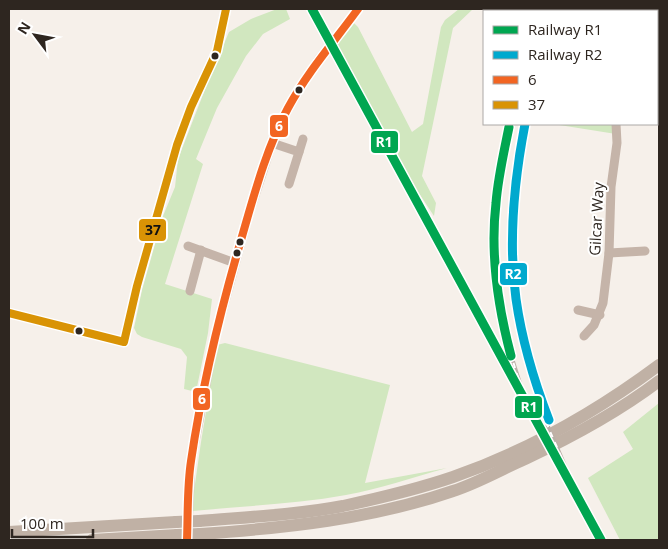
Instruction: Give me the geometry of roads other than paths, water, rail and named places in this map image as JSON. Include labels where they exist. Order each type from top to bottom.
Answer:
[{"type":"highway","points":[[92,540],[180,532],[293,512],[342,506],[417,488],[453,477],[499,459],[571,423],[604,404],[659,364]]},
{"type":"highway","points":[[200,527],[300,525],[388,509],[455,490],[563,442],[624,406],[659,381]]},
{"type":"highway","points":[[9,532],[180,532]]},
{"type":"street","points":[[9,313],[124,342],[137,286],[177,145],[191,107],[217,51],[226,9]]},
{"type":"street","points":[[180,532],[191,462],[219,321],[272,143],[289,108],[318,60],[358,9]]},
{"type":"street","name":"Gilcar Way","points":[[584,336],[594,325],[603,303],[609,253],[611,187],[617,143],[616,125]]},
{"type":"street","points":[[289,184],[303,139]]},
{"type":"street","points":[[272,143],[299,152]]},
{"type":"street","points":[[188,246],[235,263]]},
{"type":"street","points":[[190,291],[201,250]]},
{"type":"street","points":[[609,253],[645,251]]},
{"type":"street","points":[[578,310],[600,314]]},
{"type":"railway","points":[[309,9],[553,459]]},
{"type":"railway","points":[[510,125],[497,193],[494,251],[499,300],[509,348],[524,394]]},
{"type":"railway","points":[[546,422],[595,535]]},
{"type":"rail line","name":"R1","points":[[312,9],[601,540]]},
{"type":"rail line","name":"R2","points":[[525,125],[515,189],[512,255],[516,299],[525,345],[549,420]]},
{"type":"rail line","name":"R1","points":[[509,127],[498,184],[494,242],[496,280],[502,319],[511,356]]}]
